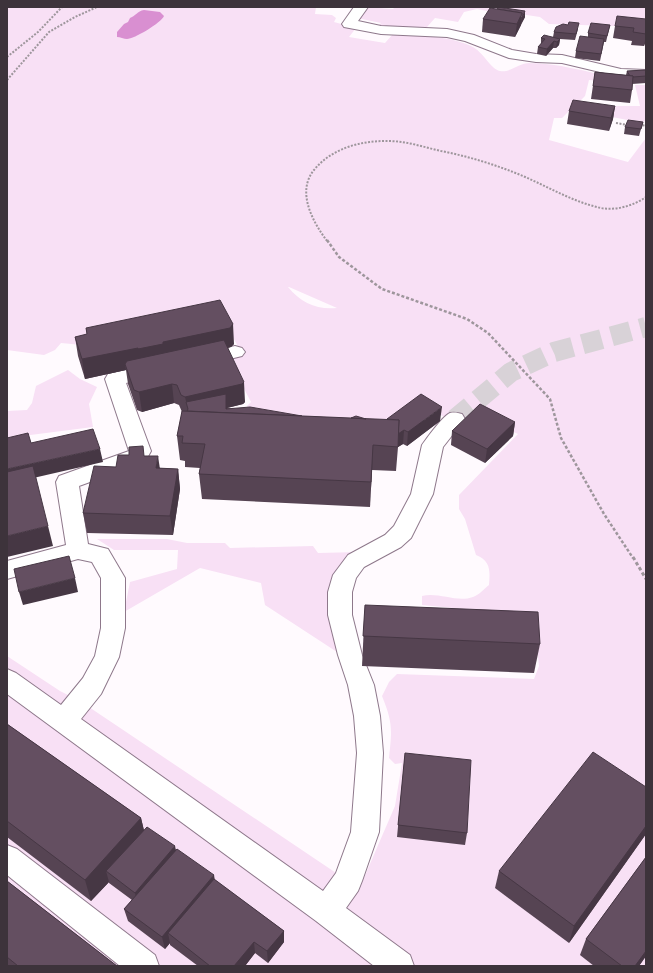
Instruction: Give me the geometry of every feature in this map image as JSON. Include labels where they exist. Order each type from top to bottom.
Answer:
[{"type":"street","points":[[361,7],[349,24],[381,30],[447,33],[469,38],[510,54],[562,60],[621,73],[646,74]]},
{"type":"street","points":[[78,550],[66,482],[137,458],[140,451],[115,379],[235,352]]},
{"type":"street","points":[[326,911],[348,881],[365,832],[370,753],[367,716],[361,685],[350,655],[340,615],[340,592],[345,575],[356,561],[393,541],[403,532],[422,494],[433,445],[456,419]]},
{"type":"street","points":[[7,570],[78,550],[100,555],[113,578],[113,628],[107,657],[92,686],[63,722]]},
{"type":"street","points":[[7,680],[326,911],[399,966]]},
{"type":"street","points":[[7,858],[144,966]]},
{"type":"path","points":[[7,56],[38,32],[62,7]]},
{"type":"path","points":[[7,80],[49,32],[75,17],[97,7]]},
{"type":"path","points":[[616,123],[629,125]]},
{"type":"path","points":[[636,126],[642,127],[646,125]]},
{"type":"path","points":[[646,197],[626,207],[600,208],[583,203],[514,172],[470,158],[402,142],[357,144],[336,151],[320,161],[309,176],[305,193],[311,212],[320,231],[339,257],[382,289],[467,319],[488,333],[550,399],[561,438],[604,514],[646,579]]},
{"type":"shaded area","points":[[7,7],[316,7],[315,14],[332,15],[336,18],[334,22],[356,28],[349,37],[385,43],[393,34],[442,38],[462,42],[471,46],[480,52],[496,70],[500,71],[507,71],[526,63],[540,63],[614,77],[613,82],[589,80],[585,96],[580,101],[610,106],[640,106],[635,85],[646,85],[646,119],[643,123],[571,109],[562,118],[554,118],[549,140],[628,162],[646,138],[646,966],[7,966],[7,656],[60,691],[80,701],[348,881],[360,887],[395,806],[402,763],[395,764],[389,758],[391,727],[382,696],[389,682],[397,674],[534,679],[539,666],[536,638],[463,609],[422,605],[422,596],[435,595],[467,599],[477,595],[489,585],[490,575],[487,563],[481,557],[476,555],[465,519],[459,509],[459,495],[518,434],[479,416],[481,413],[468,406],[450,420],[414,401],[379,427],[250,421],[247,406],[251,402],[228,358],[242,354],[222,317],[82,345],[61,343],[55,350],[44,355],[7,350]],"holes":[[[289,287],[337,308],[323,308],[310,304],[293,293]]]},
{"type":"shaded area","points":[[365,7],[393,9],[395,7],[646,7],[646,27],[549,24],[540,17],[477,9],[464,12],[458,22],[435,18],[427,27],[454,31],[496,43],[490,45],[470,37],[376,28],[381,23],[357,18]]},
{"type":"shaded area","points":[[144,10],[160,12],[164,16],[153,26],[135,36],[127,39],[117,37],[117,32],[124,24],[128,22],[130,18]]},
{"type":"shaded area","points":[[68,370],[80,379],[97,387],[89,404],[93,427],[7,438],[7,411],[27,410],[32,403],[36,386]]},
{"type":"shaded area","points":[[97,539],[167,539],[187,543],[225,543],[230,548],[313,546],[318,553],[360,552],[337,652],[265,605],[261,583],[200,568],[124,612],[130,582],[177,569],[178,550],[114,550]]},
{"type":"building","points":[[498,7],[525,11],[522,18],[522,13],[497,9]]},
{"type":"building","points":[[490,8],[522,13],[517,24],[483,19]]},
{"type":"building","points":[[617,16],[646,19],[646,34],[633,32],[634,28],[615,26]]},
{"type":"building","points":[[569,22],[579,23],[576,34],[554,32],[556,27],[563,24],[568,25]]},
{"type":"building","points":[[591,23],[610,25],[607,36],[588,33]]},
{"type":"building","points":[[544,35],[560,39],[557,42],[554,41],[547,49],[538,47],[545,39],[541,38]]},
{"type":"building","points":[[580,36],[604,39],[601,54],[576,51]]},
{"type":"building","points":[[646,70],[646,76],[633,77],[630,76],[627,71]]},
{"type":"building","points":[[595,72],[633,76],[632,90],[593,86]]},
{"type":"building","points":[[573,100],[615,106],[611,118],[569,111]]},
{"type":"building","points":[[628,120],[643,122],[641,129],[625,127]]},
{"type":"building","points":[[220,300],[233,324],[230,328],[163,342],[163,344],[82,359],[75,337],[87,334],[86,328]]},
{"type":"building","points":[[224,340],[244,382],[242,384],[185,397],[181,395],[177,385],[172,384],[139,392],[134,390],[125,364],[127,361]]},
{"type":"building","points":[[226,394],[226,409],[250,407],[302,416],[187,411],[188,409],[186,402]]},
{"type":"building","points":[[421,394],[442,407],[408,432],[404,430],[398,434],[399,420],[387,419]]},
{"type":"building","points":[[480,404],[515,422],[487,449],[452,431]]},
{"type":"building","points":[[182,411],[399,420],[398,447],[373,445],[371,482],[199,474],[205,444],[182,443],[183,436],[177,436]]},
{"type":"building","points":[[356,416],[366,419],[351,418]]},
{"type":"building","points":[[93,429],[100,449],[7,469],[7,438],[28,433],[31,443]]},
{"type":"building","points":[[143,446],[144,456],[158,456],[156,468],[178,469],[170,516],[83,513],[94,466],[116,467],[118,455],[129,455],[129,447]]},
{"type":"building","points":[[33,466],[48,526],[7,536],[7,472]]},
{"type":"building","points":[[69,556],[75,578],[19,592],[14,569]]},
{"type":"building","points":[[365,605],[538,612],[540,644],[363,636]]},
{"type":"building","points":[[7,724],[141,818],[85,880],[7,821]]},
{"type":"building","points":[[593,752],[646,787],[646,826],[574,926],[499,871]]},
{"type":"building","points":[[405,753],[471,760],[467,833],[398,825]]},
{"type":"building","points":[[147,827],[175,846],[135,893],[106,871]]},
{"type":"building","points":[[177,849],[214,875],[162,937],[124,909]]},
{"type":"building","points":[[646,857],[646,951],[635,966],[622,966],[586,939]]},
{"type":"building","points":[[214,879],[284,931],[267,951],[254,942],[234,966],[210,966],[168,933]]},
{"type":"building","points":[[7,881],[117,966],[18,966],[7,957]]},
{"type":"tunnel","points":[[455,419],[511,372],[554,352],[646,327]]}]
